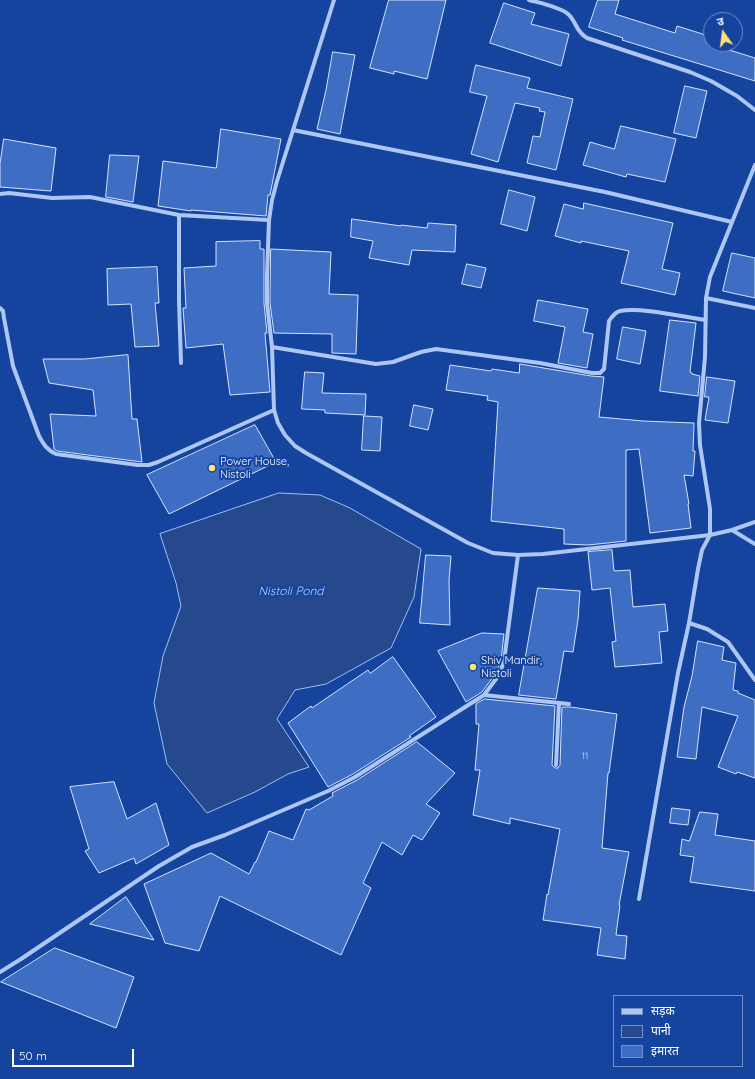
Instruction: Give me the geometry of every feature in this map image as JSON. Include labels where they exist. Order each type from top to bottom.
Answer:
[{"type":"street","points":[[334,0],[272,200],[269,220],[267,303],[272,347],[274,410],[278,423],[285,435],[295,446],[306,453],[468,543],[493,553],[543,554],[710,535],[732,530],[755,522]]},
{"type":"street","points":[[529,0],[562,10],[568,14],[581,34],[587,38],[690,72],[711,81],[737,96],[755,110]]},
{"type":"street","points":[[293,130],[605,192],[732,222]]},
{"type":"street","points":[[639,899],[678,673],[689,623],[702,550],[710,535],[710,509],[700,445],[699,423],[705,356],[706,298],[710,277],[755,165]]},
{"type":"street","points":[[0,194],[9,193],[52,198],[90,197],[180,215],[269,220]]},
{"type":"street","points":[[180,215],[179,301],[181,363]]},
{"type":"street","points":[[706,298],[755,308]]},
{"type":"street","points":[[0,308],[4,318],[13,366],[39,436],[44,446],[49,451],[56,454],[138,465],[149,464],[158,462],[274,410]]},
{"type":"street","points":[[272,347],[376,364],[393,362],[421,352],[436,349],[540,363],[592,373],[600,373],[604,369],[609,321],[612,316],[619,311],[641,311],[706,320]]},
{"type":"street","points":[[732,530],[755,544]]},
{"type":"street","points":[[0,972],[21,960],[159,866],[192,847],[225,835],[328,791],[355,777],[484,695],[499,675],[504,661],[518,554]]},
{"type":"street","points":[[689,623],[707,629],[728,642],[755,680]]},
{"type":"street","points":[[484,695],[569,704]]},
{"type":"street","points":[[556,765],[559,703]]},
{"type":"water","name":"Nistoli Pond","points":[[279,493],[320,495],[350,508],[421,549],[414,597],[391,648],[326,684],[295,690],[277,719],[309,767],[288,774],[255,792],[207,813],[167,764],[154,703],[163,656],[181,606],[176,583],[160,534]]},
{"type":"building","points":[[389,0],[446,0],[427,79],[394,71],[394,74],[370,68]]},
{"type":"building","points":[[598,0],[619,0],[615,14],[675,33],[677,26],[703,34],[703,52],[736,52],[755,58],[755,81],[622,40],[623,38],[589,27]]},
{"type":"building","points":[[504,3],[535,13],[531,24],[569,34],[561,66],[490,43]]},
{"type":"building","points":[[333,52],[355,55],[340,134],[317,129]]},
{"type":"building","points":[[476,65],[530,78],[527,88],[573,99],[556,170],[527,163],[533,136],[540,137],[545,112],[539,111],[540,108],[515,103],[498,162],[471,154],[487,96],[470,92]]},
{"type":"building","points":[[685,86],[707,91],[696,138],[674,133]]},
{"type":"building","points":[[621,126],[676,139],[665,182],[627,174],[626,177],[583,165],[590,142],[614,149]]},
{"type":"building","points":[[221,129],[281,139],[270,195],[268,195],[266,216],[191,211],[158,206],[163,161],[216,168]]},
{"type":"building","points":[[4,139],[56,148],[51,191],[0,187],[0,164]]},
{"type":"building","points":[[110,155],[139,156],[133,202],[106,197]]},
{"type":"building","points":[[509,190],[535,197],[527,231],[501,224]]},
{"type":"building","points":[[584,203],[673,223],[662,269],[680,273],[675,295],[621,283],[629,251],[581,241],[581,243],[555,236],[564,204],[583,209]]},
{"type":"building","points":[[352,219],[427,228],[428,223],[456,225],[455,252],[412,250],[409,265],[369,258],[373,241],[351,237]]},
{"type":"building","points":[[260,241],[260,249],[264,249],[264,303],[267,333],[265,333],[270,392],[230,395],[223,344],[186,348],[183,308],[186,308],[184,268],[216,266],[216,242]]},
{"type":"building","points":[[271,249],[331,252],[329,294],[358,295],[356,354],[332,353],[332,334],[274,333],[270,303]]},
{"type":"building","points":[[732,253],[755,258],[755,298],[723,291]]},
{"type":"building","points":[[467,264],[486,268],[481,288],[462,284]]},
{"type":"building","points":[[157,267],[159,303],[155,303],[159,346],[135,347],[131,304],[108,305],[107,269]]},
{"type":"building","points":[[538,300],[588,309],[583,332],[593,334],[587,368],[558,363],[565,327],[534,321]]},
{"type":"building","points":[[670,320],[696,323],[690,372],[700,376],[698,396],[660,391]]},
{"type":"building","points":[[623,327],[646,331],[640,364],[617,359]]},
{"type":"building","points":[[128,355],[132,419],[137,419],[142,462],[57,451],[54,449],[50,414],[96,416],[93,390],[49,383],[43,359],[84,359]]},
{"type":"building","points":[[520,364],[604,377],[599,417],[643,421],[694,423],[693,451],[695,451],[693,476],[684,475],[691,528],[650,533],[639,449],[626,450],[626,541],[588,545],[564,544],[564,529],[491,521],[498,402],[487,400],[488,396],[446,390],[450,365],[491,371],[492,369],[519,373]]},
{"type":"building","points":[[305,372],[324,373],[322,393],[366,394],[365,415],[325,413],[325,410],[302,409]]},
{"type":"building","points":[[707,377],[735,381],[728,423],[705,420],[709,397],[705,397]]},
{"type":"building","points":[[414,405],[433,409],[428,430],[410,426]]},
{"type":"building","points":[[364,416],[382,417],[380,451],[362,450]]},
{"type":"building","name":"Power House, Nistoli","points":[[255,425],[276,462],[169,514],[147,475]]},
{"type":"building","points":[[612,550],[614,571],[630,570],[633,607],[665,604],[668,631],[659,632],[662,663],[615,667],[612,642],[616,641],[610,588],[592,590],[588,552]]},
{"type":"building","points":[[426,555],[451,556],[449,580],[450,625],[420,623]]},
{"type":"building","points":[[538,588],[580,591],[578,620],[573,652],[564,651],[556,699],[519,695]]},
{"type":"building","name":"Shiv Mandir, Nistoli","points":[[482,633],[504,634],[501,660],[496,673],[482,692],[466,702],[438,651]]},
{"type":"building","points":[[698,641],[724,647],[722,660],[736,663],[733,690],[755,700],[755,778],[737,772],[736,774],[718,767],[738,716],[702,707],[696,759],[677,757],[684,707],[692,676]]},
{"type":"building","points":[[393,657],[436,717],[409,736],[411,737],[353,774],[328,787],[288,723],[311,706],[312,708],[368,670],[370,673]]},
{"type":"building","points":[[485,699],[555,706],[552,765],[555,768],[558,768],[560,765],[562,707],[617,714],[608,773],[602,848],[629,852],[619,905],[616,935],[627,936],[625,959],[597,955],[601,928],[543,920],[560,829],[510,818],[510,824],[473,815],[480,770],[475,770],[479,724],[476,724],[476,704]]},
{"type":"building","points":[[417,742],[455,773],[426,804],[440,813],[422,840],[413,835],[402,855],[382,842],[363,883],[371,888],[341,955],[220,896],[199,951],[165,943],[144,884],[211,853],[249,874],[256,862],[269,831],[293,840],[306,809],[309,810],[333,796],[332,793],[357,780]]},
{"type":"building","points":[[114,782],[127,819],[156,803],[169,845],[136,864],[134,858],[99,873],[85,851],[89,849],[70,787]]},
{"type":"building","points":[[672,808],[690,810],[688,825],[670,823]]},
{"type":"building","points":[[700,812],[718,814],[715,835],[755,841],[755,891],[690,882],[694,857],[680,855],[682,839],[689,841]]},
{"type":"building","points":[[126,897],[154,940],[90,924]]},
{"type":"building","points":[[55,948],[134,977],[116,1028],[1,982]]},
{"type":"place","name":"Power House, Nistoli","points":[[212,468]]},
{"type":"place","name":"Shiv Mandir, Nistoli","points":[[473,667]]}]
